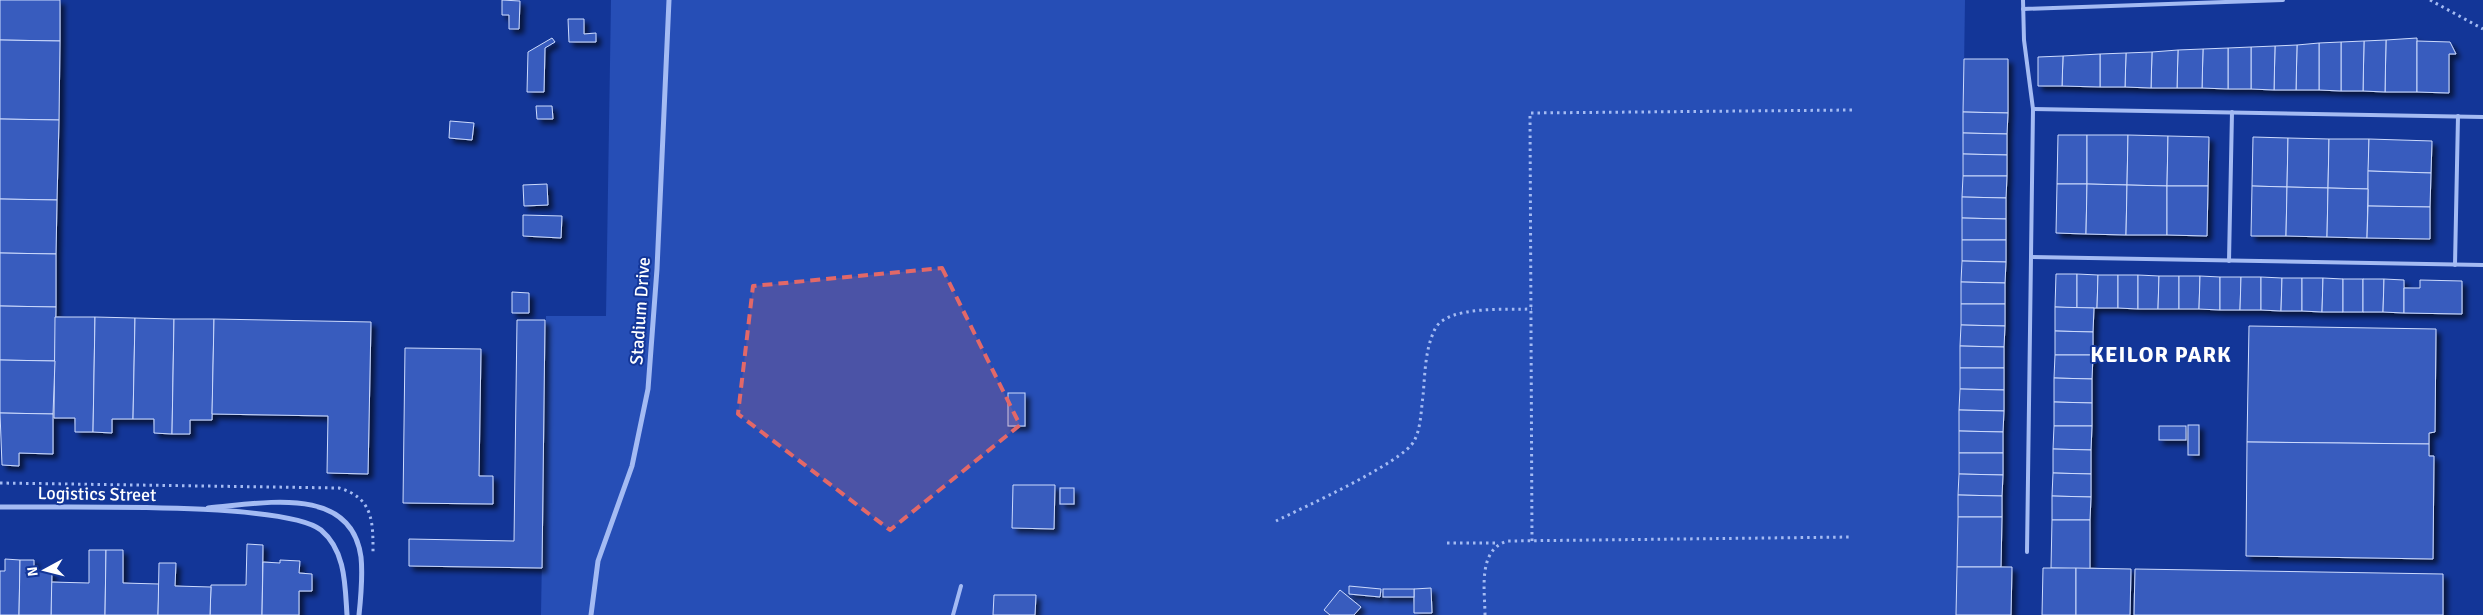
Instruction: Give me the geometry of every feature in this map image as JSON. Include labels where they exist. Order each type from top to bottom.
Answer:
[{"type":"street","name":"Stadium Drive","points":[[591,615],[598,561],[630,473],[648,389],[657,269],[669,0]]},
{"type":"street","name":"Logistics Street","points":[[0,507],[193,509],[297,503],[328,509],[338,515],[350,529],[361,556],[359,615]]},
{"type":"street","name":"Logistics Street","points":[[193,509],[286,517],[310,524],[320,530],[336,548],[341,563],[347,615]]},
{"type":"lane","points":[[2023,0],[2024,40],[2033,109],[2027,552]]},
{"type":"lane","points":[[2023,9],[2283,0]]},
{"type":"lane","points":[[2033,109],[2483,117]]},
{"type":"lane","points":[[2229,260],[2232,112]]},
{"type":"lane","points":[[2455,265],[2458,116]]},
{"type":"lane","points":[[2031,257],[2483,265]]},
{"type":"lane","points":[[953,615],[961,586]]},
{"type":"path","points":[[2430,0],[2483,29]]},
{"type":"path","points":[[1532,541],[1530,113],[1852,110]]},
{"type":"path","points":[[1276,521],[1398,458],[1414,442],[1421,412],[1427,356],[1436,328],[1450,315],[1486,310],[1532,310]]},
{"type":"path","points":[[1447,543],[1852,537]]},
{"type":"path","points":[[1485,615],[1484,568],[1491,552],[1500,543]]},
{"type":"highlighted area","points":[[942,268],[1020,425],[890,530],[738,414],[753,286]]},
{"type":"shaded area","points":[[611,0],[1965,0],[1956,615],[541,615],[546,316],[606,316]]},
{"type":"building","points":[[0,0],[60,0],[60,41],[0,40]]},
{"type":"building","points":[[502,0],[520,1],[519,29],[509,29],[509,15],[502,15]]},
{"type":"building","points":[[568,19],[584,19],[584,34],[596,33],[596,42],[569,42]]},
{"type":"building","points":[[552,38],[555,42],[545,48],[544,92],[527,92],[528,52]]},
{"type":"building","points":[[2417,38],[2417,92],[2385,92],[2386,40]]},
{"type":"building","points":[[0,40],[60,41],[59,120],[0,119]]},
{"type":"building","points":[[2386,40],[2385,92],[2363,91],[2364,41]]},
{"type":"building","points":[[2364,41],[2363,91],[2341,91],[2341,42]]},
{"type":"building","points":[[2417,41],[2450,42],[2456,54],[2449,54],[2449,93],[2417,92]]},
{"type":"building","points":[[2341,42],[2341,91],[2319,90],[2319,43]]},
{"type":"building","points":[[2319,43],[2319,90],[2296,90],[2297,45]]},
{"type":"building","points":[[2297,45],[2296,90],[2274,90],[2275,46]]},
{"type":"building","points":[[2275,46],[2274,90],[2251,89],[2251,47]]},
{"type":"building","points":[[2251,47],[2251,89],[2228,89],[2228,48]]},
{"type":"building","points":[[2228,48],[2228,89],[2202,88],[2203,49]]},
{"type":"building","points":[[2203,49],[2202,88],[2177,88],[2178,50]]},
{"type":"building","points":[[2178,50],[2177,88],[2151,88],[2152,52]]},
{"type":"building","points":[[2152,52],[2151,88],[2125,87],[2126,53]]},
{"type":"building","points":[[2126,53],[2125,87],[2100,87],[2100,54]]},
{"type":"building","points":[[2100,54],[2100,87],[2062,86],[2063,56]]},
{"type":"building","points":[[2063,56],[2062,86],[2038,86],[2038,57]]},
{"type":"building","points":[[1964,59],[2008,59],[2008,113],[1963,112]]},
{"type":"building","points":[[536,106],[552,106],[553,119],[537,119]]},
{"type":"building","points":[[1963,112],[2008,113],[2007,134],[1963,133]]},
{"type":"building","points":[[0,119],[59,120],[57,200],[0,199]]},
{"type":"building","points":[[450,121],[474,123],[472,140],[449,138]]},
{"type":"building","points":[[1963,133],[2007,134],[2007,155],[1963,154]]},
{"type":"building","points":[[2058,135],[2087,135],[2087,184],[2057,184]]},
{"type":"building","points":[[2087,135],[2128,135],[2127,185],[2087,184]]},
{"type":"building","points":[[2128,135],[2168,136],[2167,186],[2127,185]]},
{"type":"building","points":[[2168,136],[2209,137],[2208,186],[2167,186]]},
{"type":"building","points":[[2253,137],[2288,138],[2287,187],[2252,186]]},
{"type":"building","points":[[2288,138],[2329,139],[2328,188],[2287,187]]},
{"type":"building","points":[[2329,139],[2369,139],[2368,189],[2328,188]]},
{"type":"building","points":[[2369,139],[2432,141],[2431,173],[2368,171]]},
{"type":"building","points":[[1963,154],[2007,155],[2007,176],[1963,176]]},
{"type":"building","points":[[2368,171],[2431,173],[2430,207],[2368,206]]},
{"type":"building","points":[[1963,176],[2007,176],[2006,198],[1962,197]]},
{"type":"building","points":[[547,184],[548,205],[524,206],[523,185]]},
{"type":"building","points":[[2057,184],[2087,184],[2086,234],[2056,233]]},
{"type":"building","points":[[2087,184],[2127,185],[2126,235],[2086,234]]},
{"type":"building","points":[[2127,185],[2167,186],[2167,235],[2126,235]]},
{"type":"building","points":[[2167,186],[2208,186],[2207,236],[2167,235]]},
{"type":"building","points":[[2252,186],[2287,187],[2286,236],[2251,236]]},
{"type":"building","points":[[2287,187],[2328,188],[2327,237],[2286,236]]},
{"type":"building","points":[[2328,188],[2368,189],[2367,238],[2327,237]]},
{"type":"building","points":[[1962,197],[2006,198],[2006,219],[1962,218]]},
{"type":"building","points":[[0,199],[57,200],[56,254],[0,253]]},
{"type":"building","points":[[2368,206],[2430,207],[2430,239],[2367,238]]},
{"type":"building","points":[[523,215],[562,216],[561,238],[523,236]]},
{"type":"building","points":[[1962,218],[2006,219],[2006,240],[1962,240]]},
{"type":"building","points":[[1962,240],[2006,240],[2006,262],[1962,261]]},
{"type":"building","points":[[0,253],[56,254],[56,307],[0,306]]},
{"type":"building","points":[[1962,261],[2006,262],[2005,283],[1961,282]]},
{"type":"building","points":[[2056,274],[2077,274],[2077,308],[2055,307]]},
{"type":"building","points":[[2077,274],[2098,275],[2097,308],[2077,308]]},
{"type":"building","points":[[2098,275],[2118,275],[2118,308],[2097,308]]},
{"type":"building","points":[[2118,275],[2138,275],[2138,309],[2118,308]]},
{"type":"building","points":[[2138,275],[2159,276],[2158,309],[2138,309]]},
{"type":"building","points":[[2159,276],[2179,276],[2179,309],[2158,309]]},
{"type":"building","points":[[2179,276],[2200,276],[2199,309],[2179,309]]},
{"type":"building","points":[[2200,276],[2220,277],[2220,310],[2199,309]]},
{"type":"building","points":[[2220,277],[2241,277],[2240,310],[2220,310]]},
{"type":"building","points":[[2241,277],[2261,277],[2261,310],[2240,310]]},
{"type":"building","points":[[2261,277],[2282,278],[2281,311],[2261,310]]},
{"type":"building","points":[[2282,278],[2302,278],[2302,311],[2281,311]]},
{"type":"building","points":[[2302,278],[2323,278],[2322,312],[2302,311]]},
{"type":"building","points":[[2323,278],[2343,279],[2343,312],[2322,312]]},
{"type":"building","points":[[2343,279],[2363,279],[2363,312],[2343,312]]},
{"type":"building","points":[[2363,279],[2384,279],[2383,312],[2363,312]]},
{"type":"building","points":[[2384,279],[2404,280],[2404,313],[2383,312]]},
{"type":"building","points":[[2420,280],[2462,281],[2462,314],[2404,313],[2404,288],[2420,288]]},
{"type":"building","points":[[1961,282],[2005,283],[2005,304],[1961,304]]},
{"type":"building","points":[[512,292],[529,293],[529,313],[512,313]]},
{"type":"building","points":[[1961,304],[2005,304],[2005,326],[1961,325]]},
{"type":"building","points":[[0,306],[56,307],[55,361],[0,360]]},
{"type":"building","points":[[2055,307],[2094,308],[2093,332],[2055,331]]},
{"type":"building","points":[[55,317],[95,317],[93,432],[75,432],[75,418],[54,418]]},
{"type":"building","points":[[95,317],[135,318],[133,419],[112,419],[112,433],[93,432]]},
{"type":"building","points":[[135,318],[174,319],[172,434],[154,433],[154,419],[133,419]]},
{"type":"building","points":[[174,319],[214,319],[212,420],[190,420],[190,434],[172,434]]},
{"type":"building","points":[[214,319],[371,322],[368,474],[327,473],[328,416],[212,414]]},
{"type":"building","points":[[517,320],[545,320],[542,568],[409,566],[409,539],[514,541]]},
{"type":"building","points":[[1961,325],[2005,326],[2004,347],[1960,346]]},
{"type":"building","points":[[2249,326],[2436,329],[2435,432],[2429,433],[2429,444],[2247,442]]},
{"type":"building","points":[[2055,331],[2093,332],[2093,355],[2055,355]]},
{"type":"building","points":[[1960,346],[2004,347],[2004,368],[1960,368]]},
{"type":"building","points":[[405,348],[481,349],[479,476],[493,476],[493,504],[403,503]]},
{"type":"building","points":[[2055,355],[2093,355],[2092,379],[2054,378]]},
{"type":"building","points":[[0,360],[55,361],[53,414],[0,413]]},
{"type":"building","points":[[1960,368],[2004,368],[2004,390],[1960,389]]},
{"type":"building","points":[[2054,378],[2092,379],[2092,403],[2054,402]]},
{"type":"building","points":[[1960,389],[2004,390],[2004,411],[1959,410]]},
{"type":"building","points":[[1008,393],[1025,393],[1025,426],[1008,426]]},
{"type":"building","points":[[2054,402],[2092,403],[2092,426],[2054,426]]},
{"type":"building","points":[[1959,410],[2004,411],[2003,432],[1959,431]]},
{"type":"building","points":[[0,413],[53,414],[53,454],[19,453],[19,466],[2,465]]},
{"type":"building","points":[[2188,425],[2199,425],[2199,455],[2188,455]]},
{"type":"building","points":[[2054,426],[2092,426],[2091,450],[2053,449]]},
{"type":"building","points":[[2159,426],[2186,426],[2186,440],[2159,440]]},
{"type":"building","points":[[1959,431],[2003,432],[2003,453],[1959,453]]},
{"type":"building","points":[[2247,442],[2429,444],[2429,456],[2434,456],[2433,559],[2246,556]]},
{"type":"building","points":[[2053,449],[2091,450],[2091,474],[2053,473]]},
{"type":"building","points":[[1959,453],[2003,453],[2003,475],[1959,474]]},
{"type":"building","points":[[2053,473],[2091,474],[2091,497],[2052,496]]},
{"type":"building","points":[[1959,474],[2003,475],[2002,496],[1958,495]]},
{"type":"building","points":[[1013,485],[1055,485],[1054,529],[1012,528]]},
{"type":"building","points":[[1060,488],[1074,488],[1074,504],[1060,504]]},
{"type":"building","points":[[1958,495],[2002,496],[2002,517],[1958,517]]},
{"type":"building","points":[[2052,496],[2091,497],[2090,520],[2052,520]]},
{"type":"building","points":[[1958,517],[2002,517],[2001,567],[1957,567]]},
{"type":"building","points":[[2052,520],[2090,520],[2090,569],[2051,568]]},
{"type":"building","points":[[247,544],[263,545],[262,615],[210,615],[211,585],[246,585]]},
{"type":"building","points":[[89,550],[106,550],[105,615],[51,615],[51,582],[89,583]]},
{"type":"building","points":[[106,550],[123,550],[123,583],[159,584],[158,615],[105,615]]},
{"type":"building","points":[[5,559],[20,560],[19,615],[0,615],[0,571],[5,571]]},
{"type":"building","points":[[20,560],[34,560],[34,571],[52,572],[51,615],[19,615]]},
{"type":"building","points":[[280,560],[300,561],[299,573],[312,574],[312,591],[299,591],[299,615],[262,615],[263,562],[280,563]]},
{"type":"building","points":[[159,563],[176,563],[175,586],[211,587],[210,615],[158,615]]},
{"type":"building","points":[[1957,567],[2012,567],[2011,615],[1956,615]]},
{"type":"building","points":[[2043,568],[2076,568],[2076,615],[2042,615]]},
{"type":"building","points":[[2076,568],[2131,569],[2130,615],[2076,615]]},
{"type":"building","points":[[2135,569],[2443,574],[2443,615],[2134,615]]},
{"type":"building","points":[[1349,586],[1381,589],[1380,597],[1349,594]]},
{"type":"building","points":[[1431,588],[1432,613],[1414,613],[1414,589]]},
{"type":"building","points":[[1383,589],[1414,589],[1414,597],[1383,597]]},
{"type":"building","points":[[1340,590],[1361,607],[1354,615],[1330,615],[1324,610]]},
{"type":"building","points":[[994,595],[1036,595],[1035,615],[993,615]]},
{"type":"district","name":"KEILOR PARK","points":[[2161,354]]}]
